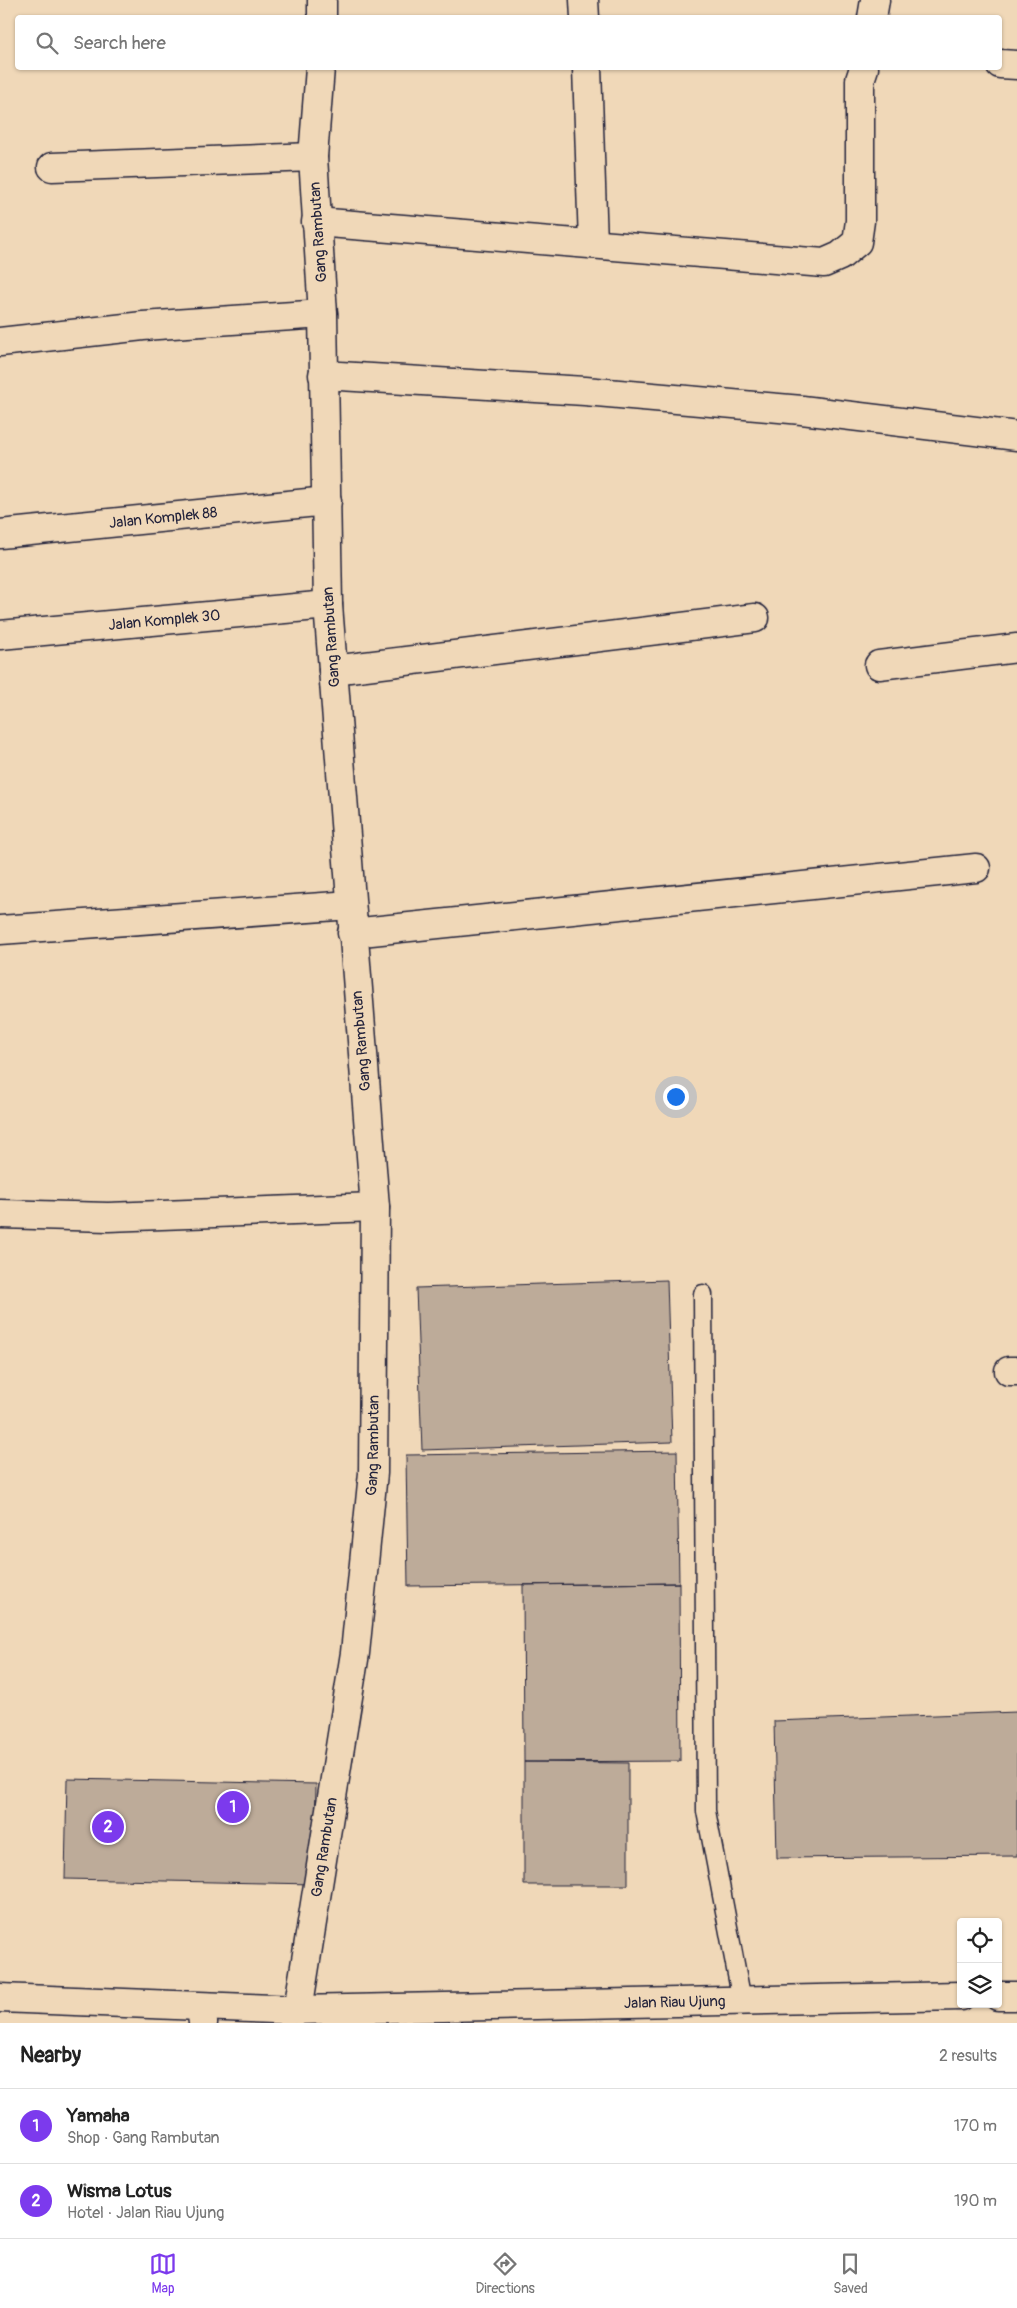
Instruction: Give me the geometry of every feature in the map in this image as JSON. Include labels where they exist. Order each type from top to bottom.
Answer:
[{"type":"street","points":[[322,0],[322,15]]},
{"type":"street","points":[[584,0],[585,15]]},
{"type":"street","points":[[872,15],[875,0]]},
{"type":"street","points":[[1002,64],[1017,65]]},
{"type":"street","name":"Gang Rambutan","points":[[298,2010],[355,1653],[372,1482],[375,1207],[352,933],[328,605],[324,314],[316,222],[313,157],[320,70]]},
{"type":"street","points":[[586,70],[593,243]]},
{"type":"street","points":[[316,222],[824,263],[840,256],[857,242],[860,221],[860,80],[863,70]]},
{"type":"street","points":[[52,167],[313,157]]},
{"type":"street","points":[[0,342],[17,338],[143,326],[324,314]]},
{"type":"street","points":[[324,375],[586,391],[802,410],[1017,436]]},
{"type":"street","name":"Jalan Komplek 88","points":[[0,534],[327,501]]},
{"type":"street","name":"Jalan Komplek 30","points":[[0,635],[328,605]]},
{"type":"street","points":[[333,670],[755,618]]},
{"type":"street","points":[[879,665],[1017,648]]},
{"type":"street","points":[[352,933],[976,868]]},
{"type":"street","points":[[0,930],[351,905]]},
{"type":"street","points":[[0,1214],[108,1218],[375,1207]]},
{"type":"street","name":"Jalan Riau Ujung","points":[[0,1998],[202,2015],[298,2010],[957,1996]]},
{"type":"street","points":[[1002,1996],[1017,1996]]},
{"type":"lane","points":[[703,1294],[706,1811],[742,2001]]},
{"type":"building","points":[[667,1280],[672,1442],[422,1450],[416,1288]]},
{"type":"building","points":[[677,1451],[679,1583],[408,1586],[406,1455]]},
{"type":"building","points":[[679,1583],[680,1761],[524,1762],[523,1585]]},
{"type":"building","points":[[1017,1712],[1017,1856],[777,1858],[774,1721]]},
{"type":"building","points":[[524,1762],[628,1763],[628,1885],[524,1885]]},
{"type":"building","points":[[67,1779],[316,1784],[314,1884],[65,1879]]},
{"type":"place","name":"Yamaha","points":[[233,1807]]},
{"type":"place","name":"Wisma Lotus","points":[[108,1827]]}]
